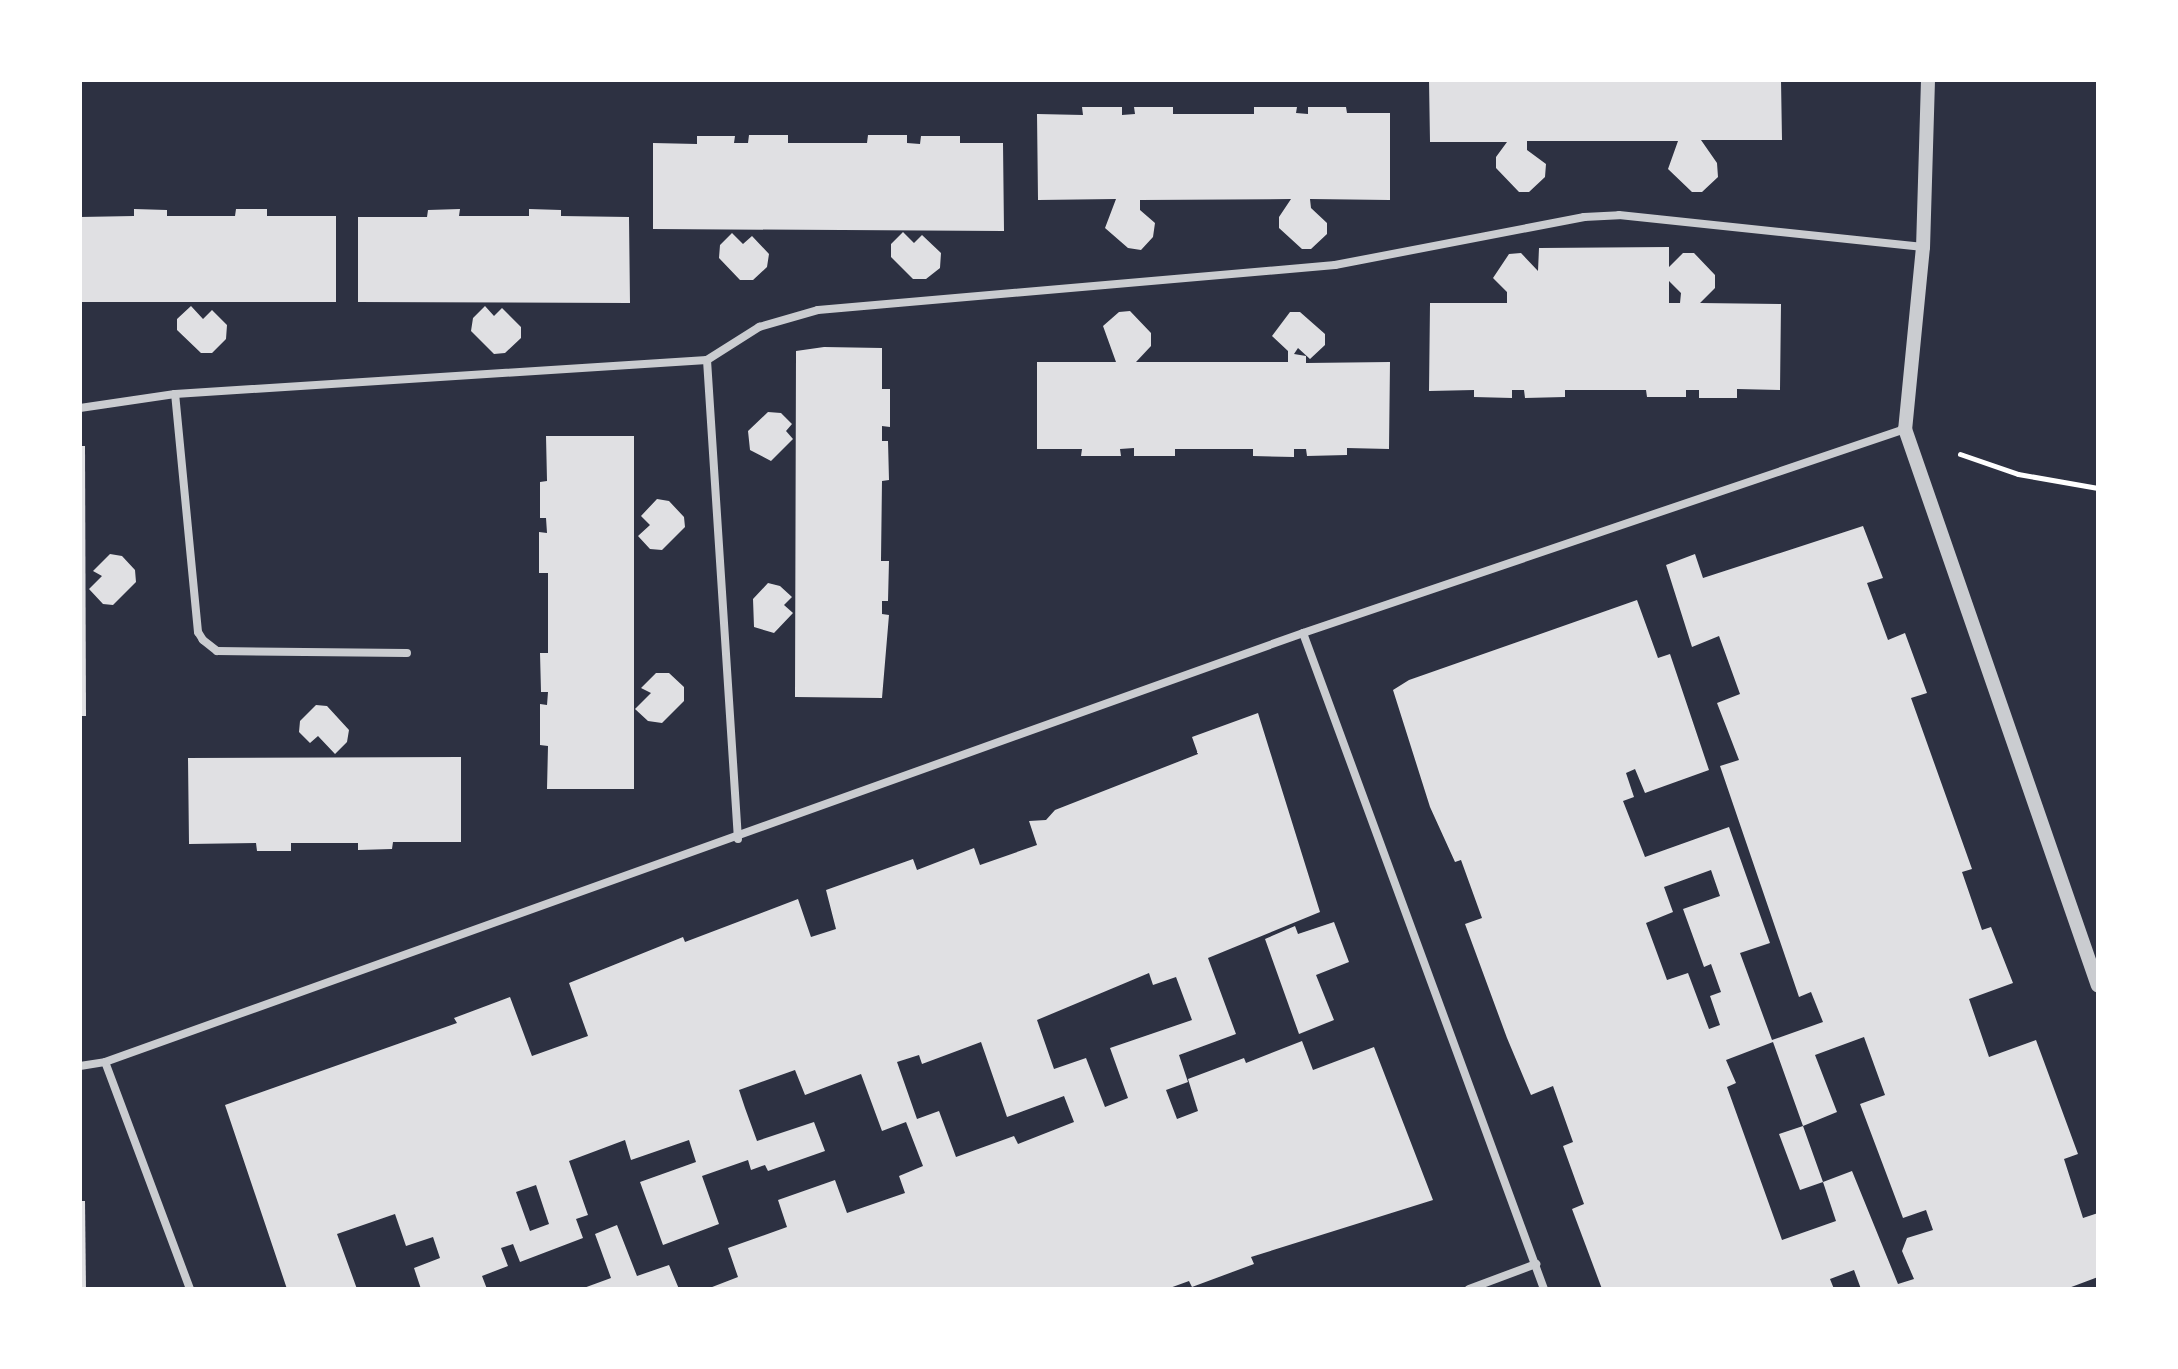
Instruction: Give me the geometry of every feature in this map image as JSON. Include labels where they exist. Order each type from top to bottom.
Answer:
[{"type":"street","points":[[1928,80],[1923,247],[1905,429],[2098,986]]},
{"type":"street","points":[[80,408],[175,394],[707,360],[759,327],[818,310],[1335,265],[1584,217],[1619,215],[1923,247]]},
{"type":"street","points":[[707,360],[738,839]]},
{"type":"street","points":[[175,394],[198,632],[203,640],[217,651],[407,653]]},
{"type":"street","points":[[80,1066],[105,1062],[738,839],[1303,633],[1905,429]]},
{"type":"street","points":[[1303,633],[1544,1289]]},
{"type":"street","points":[[105,1062],[190,1289]]},
{"type":"street","points":[[1469,1289],[1536,1264]]},
{"type":"path","points":[[1905,429],[2018,474],[2098,488]]},
{"type":"building","points":[[1429,80],[1781,80],[1782,140],[1701,140],[1717,163],[1718,177],[1702,192],[1692,192],[1668,169],[1678,141],[1527,141],[1527,150],[1546,164],[1545,177],[1529,192],[1519,192],[1496,168],[1496,157],[1507,142],[1430,142]]},
{"type":"building","points":[[1082,107],[1122,107],[1122,115],[1135,114],[1134,107],[1173,107],[1173,114],[1254,114],[1254,107],[1297,107],[1296,113],[1308,114],[1308,107],[1346,107],[1347,113],[1390,113],[1390,200],[1310,199],[1311,208],[1327,223],[1327,234],[1311,249],[1302,249],[1279,228],[1279,217],[1291,199],[1140,200],[1140,210],[1155,223],[1153,237],[1141,250],[1128,248],[1105,228],[1116,199],[1038,200],[1037,114],[1083,115]]},
{"type":"building","points":[[749,135],[788,135],[788,143],[867,143],[868,135],[907,135],[907,143],[920,144],[921,136],[960,136],[960,143],[1003,143],[1004,231],[653,229],[653,143],[697,144],[697,136],[735,136],[734,143],[748,143]]},
{"type":"building","points":[[134,209],[167,210],[167,216],[235,216],[236,209],[267,209],[267,216],[336,216],[336,302],[80,302],[80,217],[134,216]]},
{"type":"building","points":[[460,209],[459,216],[529,216],[529,209],[561,210],[561,216],[629,217],[630,303],[358,302],[358,217],[427,217],[428,210]]},
{"type":"building","points":[[903,232],[914,243],[922,235],[941,253],[940,268],[926,279],[913,279],[891,257],[891,244]]},
{"type":"building","points":[[732,233],[743,244],[752,236],[769,254],[767,267],[753,280],[740,280],[719,258],[720,245]]},
{"type":"building","points":[[1669,247],[1669,267],[1683,253],[1694,253],[1715,275],[1715,288],[1700,303],[1781,304],[1780,390],[1737,389],[1737,398],[1699,398],[1699,390],[1686,390],[1686,397],[1647,397],[1646,390],[1565,390],[1565,397],[1525,398],[1524,390],[1512,390],[1512,398],[1474,397],[1474,390],[1429,391],[1430,303],[1507,303],[1507,292],[1493,278],[1509,254],[1521,253],[1538,271],[1539,248]],"holes":[[[1669,281],[1681,293],[1680,303],[1669,303]]]},
{"type":"building","points":[[191,306],[203,319],[212,310],[227,325],[226,339],[212,353],[201,353],[177,330],[177,319]]},
{"type":"building","points":[[485,306],[494,316],[502,308],[521,327],[521,338],[505,353],[494,354],[471,331],[473,318]]},
{"type":"building","points":[[1130,311],[1151,333],[1151,346],[1136,362],[1288,362],[1288,351],[1272,336],[1290,312],[1300,312],[1325,334],[1325,345],[1310,359],[1298,348],[1294,354],[1306,356],[1306,363],[1390,362],[1389,449],[1347,448],[1347,455],[1307,456],[1306,449],[1294,449],[1294,457],[1253,456],[1253,449],[1175,449],[1175,456],[1134,456],[1134,448],[1120,449],[1121,456],[1081,456],[1082,449],[1037,449],[1037,362],[1116,362],[1103,326],[1119,312]]},
{"type":"building","points":[[824,347],[882,348],[882,389],[890,389],[890,427],[882,426],[882,441],[888,441],[889,480],[882,481],[881,561],[889,561],[888,601],[882,601],[882,614],[889,615],[882,698],[795,697],[796,351]]},
{"type":"building","points":[[768,412],[781,413],[792,424],[786,431],[793,439],[771,461],[750,450],[748,431]]},
{"type":"building","points":[[546,436],[634,436],[634,789],[547,789],[548,746],[540,745],[540,704],[547,705],[548,692],[541,692],[540,653],[548,653],[548,573],[539,573],[539,532],[547,533],[546,518],[540,518],[540,482],[547,481]]},
{"type":"building","points":[[80,446],[85,446],[86,716],[80,716]]},
{"type":"building","points":[[657,499],[669,501],[684,517],[685,527],[662,550],[650,549],[638,536],[650,525],[641,516]]},
{"type":"building","points":[[1863,526],[1883,578],[1867,583],[1888,640],[1905,633],[1927,693],[1911,698],[1972,869],[1962,872],[1982,930],[1991,927],[2013,983],[1969,999],[1989,1057],[2036,1040],[2078,1154],[2064,1159],[2083,1218],[2098,1213],[2098,1277],[2066,1289],[1861,1289],[1854,1270],[1830,1279],[1834,1289],[1602,1289],[1572,1209],[1584,1204],[1563,1146],[1573,1142],[1553,1086],[1531,1095],[1507,1038],[1465,924],[1482,918],[1461,860],[1455,862],[1430,807],[1393,690],[1409,680],[1637,600],[1658,658],[1670,654],[1709,770],[1645,793],[1635,769],[1626,773],[1634,797],[1623,801],[1645,857],[1729,827],[1770,943],[1740,953],[1772,1040],[1823,1022],[1811,992],[1799,997],[1720,766],[1739,760],[1717,703],[1740,694],[1719,636],[1692,647],[1666,565],[1695,554],[1703,578]],"holes":[[[1711,870],[1720,896],[1683,909],[1704,967],[1711,964],[1721,992],[1710,996],[1720,1025],[1709,1029],[1688,973],[1667,980],[1646,923],[1673,912],[1664,887]],[[1864,1037],[1885,1095],[1860,1104],[1903,1218],[1926,1210],[1933,1230],[1907,1238],[1902,1251],[1914,1279],[1898,1284],[1852,1171],[1823,1182],[1836,1221],[1782,1240],[1727,1087],[1736,1083],[1726,1060],[1773,1042],[1803,1126],[1837,1112],[1815,1055]]]},
{"type":"building","points":[[110,554],[122,556],[135,570],[136,582],[113,605],[103,604],[89,589],[102,576],[93,571]]},
{"type":"building","points":[[768,583],[780,586],[792,597],[784,605],[793,613],[774,633],[754,627],[753,599]]},
{"type":"building","points":[[656,673],[669,673],[684,687],[684,701],[662,723],[648,721],[635,709],[651,693],[641,688]]},
{"type":"building","points":[[316,705],[327,706],[349,730],[347,742],[335,754],[318,736],[310,743],[299,732],[300,721]]},
{"type":"building","points":[[1258,713],[1320,912],[1208,958],[1236,1034],[1179,1055],[1188,1082],[1166,1090],[1177,1119],[1198,1111],[1188,1079],[1244,1058],[1246,1063],[1302,1041],[1313,1070],[1374,1047],[1433,1200],[1251,1257],[1254,1264],[1192,1287],[1189,1281],[1167,1289],[707,1289],[738,1277],[728,1248],[787,1227],[778,1200],[835,1180],[847,1213],[905,1193],[899,1176],[923,1166],[906,1122],[882,1131],[861,1074],[805,1095],[795,1070],[739,1090],[757,1141],[814,1122],[825,1151],[768,1171],[765,1165],[751,1170],[748,1160],[702,1176],[719,1224],[663,1245],[640,1182],[696,1162],[689,1140],[631,1160],[625,1140],[569,1161],[588,1215],[576,1219],[583,1238],[520,1262],[513,1244],[501,1248],[508,1266],[482,1276],[487,1289],[421,1289],[414,1268],[440,1258],[433,1237],[406,1246],[395,1214],[337,1234],[357,1289],[287,1289],[225,1105],[457,1023],[454,1018],[510,997],[532,1056],[588,1036],[569,983],[683,937],[685,942],[798,899],[811,937],[836,929],[826,890],[913,859],[917,870],[974,848],[980,865],[1037,845],[1029,821],[1046,820],[1055,810],[1198,754],[1192,737]],"holes":[[[1149,973],[1153,985],[1176,977],[1192,1020],[1110,1048],[1128,1098],[1105,1107],[1086,1058],[1054,1069],[1037,1020]],[[981,1042],[1007,1117],[1064,1096],[1074,1122],[1018,1144],[1014,1136],[956,1157],[939,1111],[917,1119],[897,1062],[919,1055],[922,1064]],[[536,1185],[549,1224],[530,1231],[516,1192]]]},
{"type":"building","points":[[461,757],[461,842],[393,842],[392,849],[358,850],[358,843],[291,843],[291,851],[257,851],[256,843],[189,844],[188,758]]},
{"type":"building","points":[[1334,922],[1349,962],[1316,975],[1334,1020],[1299,1034],[1265,939],[1295,926],[1298,934]]},
{"type":"building","points":[[1803,1126],[1823,1182],[1800,1190],[1779,1134]]},
{"type":"building","points":[[80,1201],[85,1201],[86,1289],[80,1289]]},
{"type":"building","points":[[617,1225],[637,1276],[669,1265],[679,1289],[581,1289],[611,1278],[595,1234]]}]
